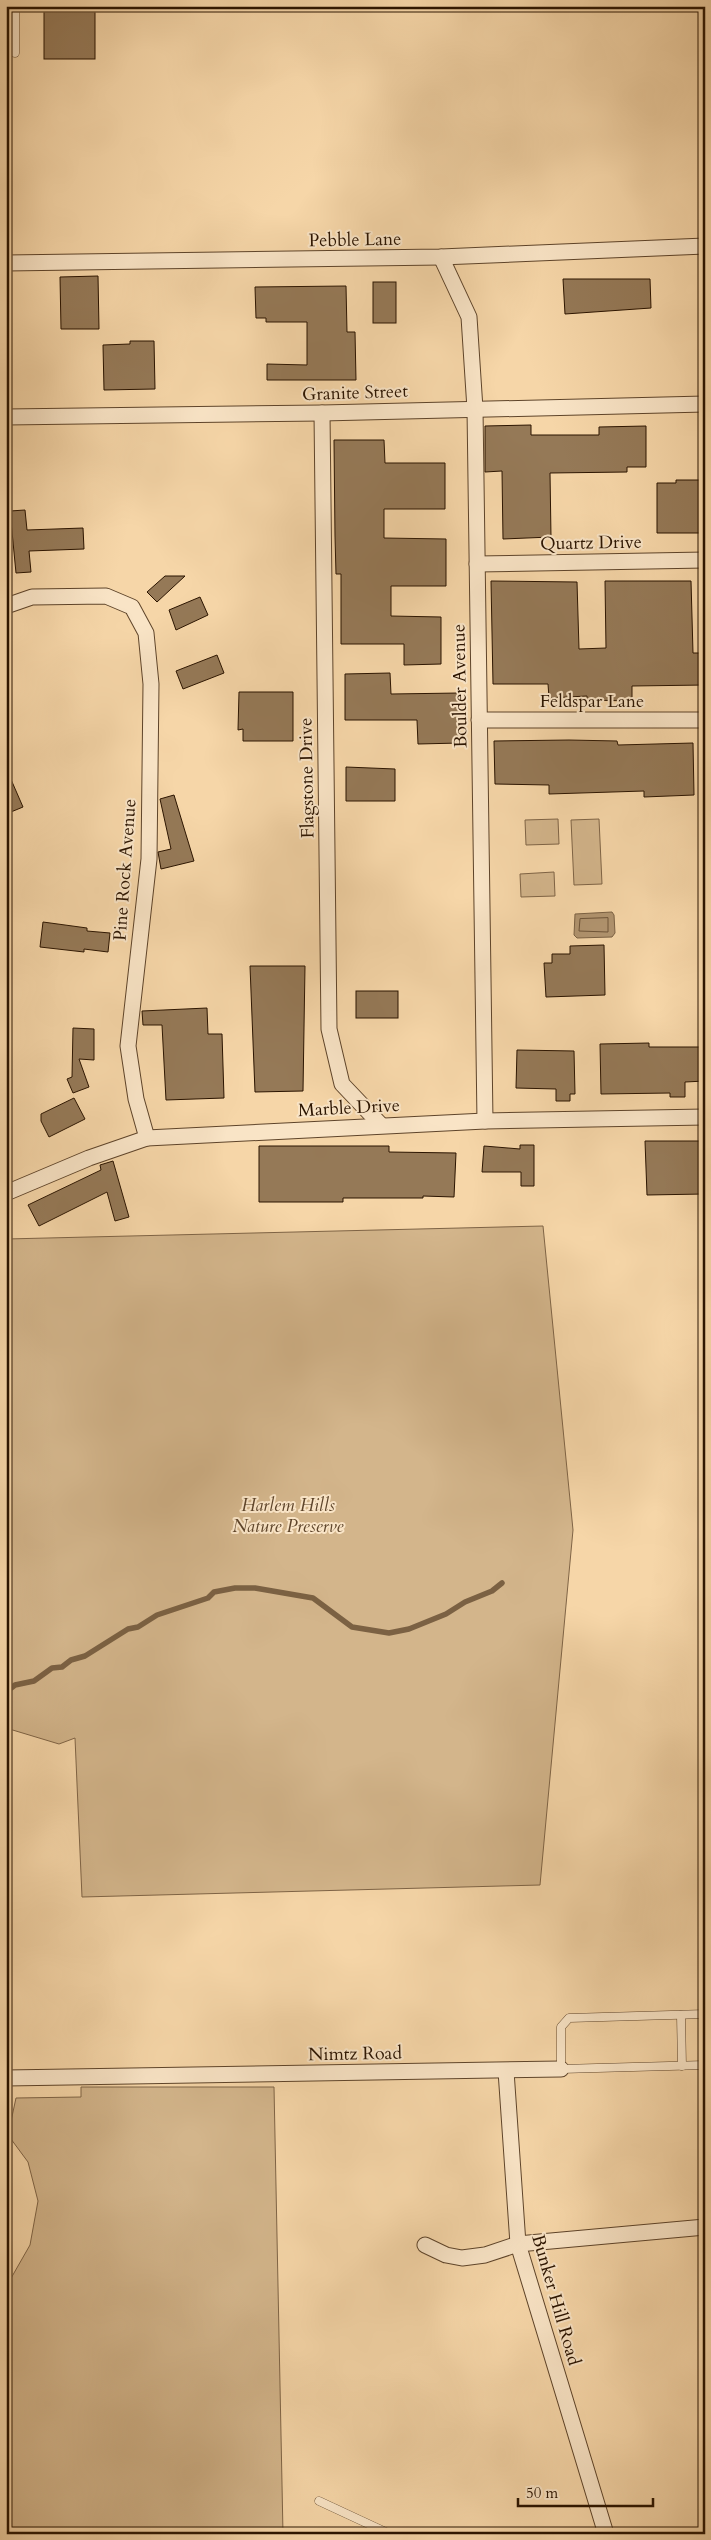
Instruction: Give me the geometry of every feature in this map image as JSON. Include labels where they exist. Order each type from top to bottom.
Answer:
[{"type":"street","name":"Pebble Lane","points":[[6,262],[441,257],[705,246]]},
{"type":"street","name":"Boulder Avenue","points":[[441,257],[469,318],[475,408],[486,1121]]},
{"type":"street","name":"Granite Street","points":[[6,417],[322,413],[705,404]]},
{"type":"street","name":"Flagstone Drive","points":[[322,413],[329,1029],[342,1084],[381,1125]]},
{"type":"street","name":"Quartz Drive","points":[[477,564],[705,560]]},
{"type":"street","name":"Pine Rock Avenue","points":[[6,606],[32,597],[106,596],[132,607],[146,633],[151,684],[149,859],[128,1046],[136,1099],[147,1138]]},
{"type":"street","name":"Feldspar Lane","points":[[479,720],[705,720]]},
{"type":"street","name":"Marble Drive","points":[[6,1193],[89,1158],[147,1138],[486,1121],[705,1117]]},
{"type":"street","name":"Nimtz Road","points":[[6,2078],[561,2069]]},
{"type":"street","name":"Bunker Hill Road","points":[[506,2071],[518,2244],[606,2534]]},
{"type":"street","points":[[425,2245],[446,2255],[462,2258],[485,2255],[518,2244],[705,2227]]},
{"type":"lane","points":[[15,6],[15,53]]},
{"type":"lane","points":[[561,2069],[561,2028],[569,2018],[705,2014]]},
{"type":"lane","points":[[681,2015],[682,2066]]},
{"type":"lane","name":"Nimtz Road","points":[[561,2069],[705,2065]]},
{"type":"lane","points":[[319,2501],[390,2534]]},
{"type":"green space","points":[[558,819],[559,844],[526,845],[525,820]]},
{"type":"green space","points":[[599,819],[602,884],[574,885],[571,820]]},
{"type":"green space","points":[[554,872],[555,896],[521,897],[520,874]]},
{"type":"green space","name":"Harlem Hills Nature Preserve","points":[[543,1226],[573,1530],[540,1885],[82,1897],[75,1738],[59,1744],[6,1728],[6,1239]]},
{"type":"green space","points":[[81,2087],[274,2087],[283,2534],[6,2534],[6,2287],[30,2245],[38,2201],[28,2162],[8,2135],[16,2098],[81,2097]]},
{"type":"water","points":[[612,912],[614,915],[615,933],[612,937],[577,938],[574,935],[575,914]]},
{"type":"building","points":[[44,6],[95,6],[95,59],[44,59]]},
{"type":"building","points":[[98,276],[99,329],[61,329],[60,277]]},
{"type":"building","points":[[563,279],[650,279],[651,308],[565,314]]},
{"type":"building","points":[[373,282],[396,282],[396,323],[373,323]]},
{"type":"building","points":[[346,286],[347,332],[355,332],[356,380],[267,380],[267,364],[307,365],[307,322],[266,322],[266,318],[256,318],[255,287]]},
{"type":"building","points":[[130,341],[154,341],[155,389],[104,390],[103,345],[130,344]]},
{"type":"building","points":[[531,425],[531,435],[599,435],[599,427],[646,426],[646,467],[627,467],[627,472],[550,473],[551,537],[503,539],[502,471],[485,472],[485,426]]},
{"type":"building","points":[[334,440],[384,440],[385,463],[445,463],[445,509],[384,509],[384,538],[446,539],[446,586],[391,586],[391,616],[441,617],[441,664],[404,665],[404,644],[341,644],[341,574],[336,574]]},
{"type":"building","points":[[676,480],[704,480],[704,533],[657,533],[657,483],[676,483]]},
{"type":"building","points":[[25,510],[27,530],[83,528],[84,549],[29,551],[31,572],[16,573],[10,511]]},
{"type":"building","points":[[165,576],[185,576],[157,602],[147,592]]},
{"type":"building","points":[[491,581],[577,582],[579,649],[606,648],[605,581],[691,581],[693,653],[705,653],[705,685],[632,686],[632,701],[587,700],[587,696],[549,698],[548,684],[493,684]]},
{"type":"building","points":[[200,597],[208,615],[176,630],[169,610]]},
{"type":"building","points":[[217,655],[224,673],[183,689],[176,671]]},
{"type":"building","points":[[390,673],[391,694],[459,693],[460,743],[418,744],[417,720],[345,720],[345,674]]},
{"type":"building","points":[[239,692],[293,692],[293,741],[243,741],[243,729],[238,730]]},
{"type":"building","points":[[494,741],[617,741],[618,745],[693,743],[694,795],[644,797],[644,791],[549,794],[549,785],[495,784]]},
{"type":"building","points":[[346,767],[395,769],[395,801],[346,801]]},
{"type":"building","points":[[6,768],[23,807],[6,814]]},
{"type":"building","points":[[174,795],[194,861],[161,869],[158,852],[171,849],[160,799]]},
{"type":"building","points":[[43,922],[87,928],[87,931],[110,933],[108,952],[84,949],[84,952],[40,947]]},
{"type":"building","points":[[604,945],[605,995],[546,997],[544,963],[552,963],[552,954],[570,954],[570,946]]},
{"type":"building","points":[[250,966],[305,966],[303,1091],[255,1092]]},
{"type":"building","points":[[356,991],[398,991],[398,1018],[356,1018]]},
{"type":"building","points":[[207,1008],[208,1034],[222,1034],[224,1098],[166,1100],[162,1025],[143,1025],[142,1011]]},
{"type":"building","points":[[73,1028],[94,1029],[94,1060],[79,1059],[89,1087],[73,1093],[67,1079],[72,1077]]},
{"type":"building","points":[[649,1043],[649,1047],[705,1047],[705,1081],[685,1082],[685,1097],[670,1097],[670,1093],[601,1094],[600,1044]]},
{"type":"building","points":[[517,1050],[574,1051],[575,1094],[570,1094],[570,1101],[556,1101],[556,1089],[516,1088]]},
{"type":"building","points":[[74,1098],[85,1119],[49,1137],[41,1121],[41,1114]]},
{"type":"building","points":[[645,1141],[703,1141],[704,1194],[647,1195]]},
{"type":"building","points":[[520,1145],[534,1145],[534,1186],[521,1186],[521,1172],[482,1172],[484,1146],[520,1149]]},
{"type":"building","points":[[259,1146],[389,1146],[389,1152],[456,1153],[454,1197],[343,1198],[343,1202],[259,1202]]},
{"type":"building","points":[[113,1161],[129,1217],[115,1221],[107,1192],[39,1226],[28,1205],[101,1170],[100,1165]]},
{"type":"waterway","points":[[6,1692],[15,1685],[34,1681],[52,1668],[62,1667],[71,1660],[85,1656],[128,1629],[138,1627],[157,1615],[208,1598],[214,1592],[235,1588],[255,1588],[313,1598],[352,1627],[389,1633],[409,1629],[446,1614],[465,1602],[492,1591],[502,1583]]}]
